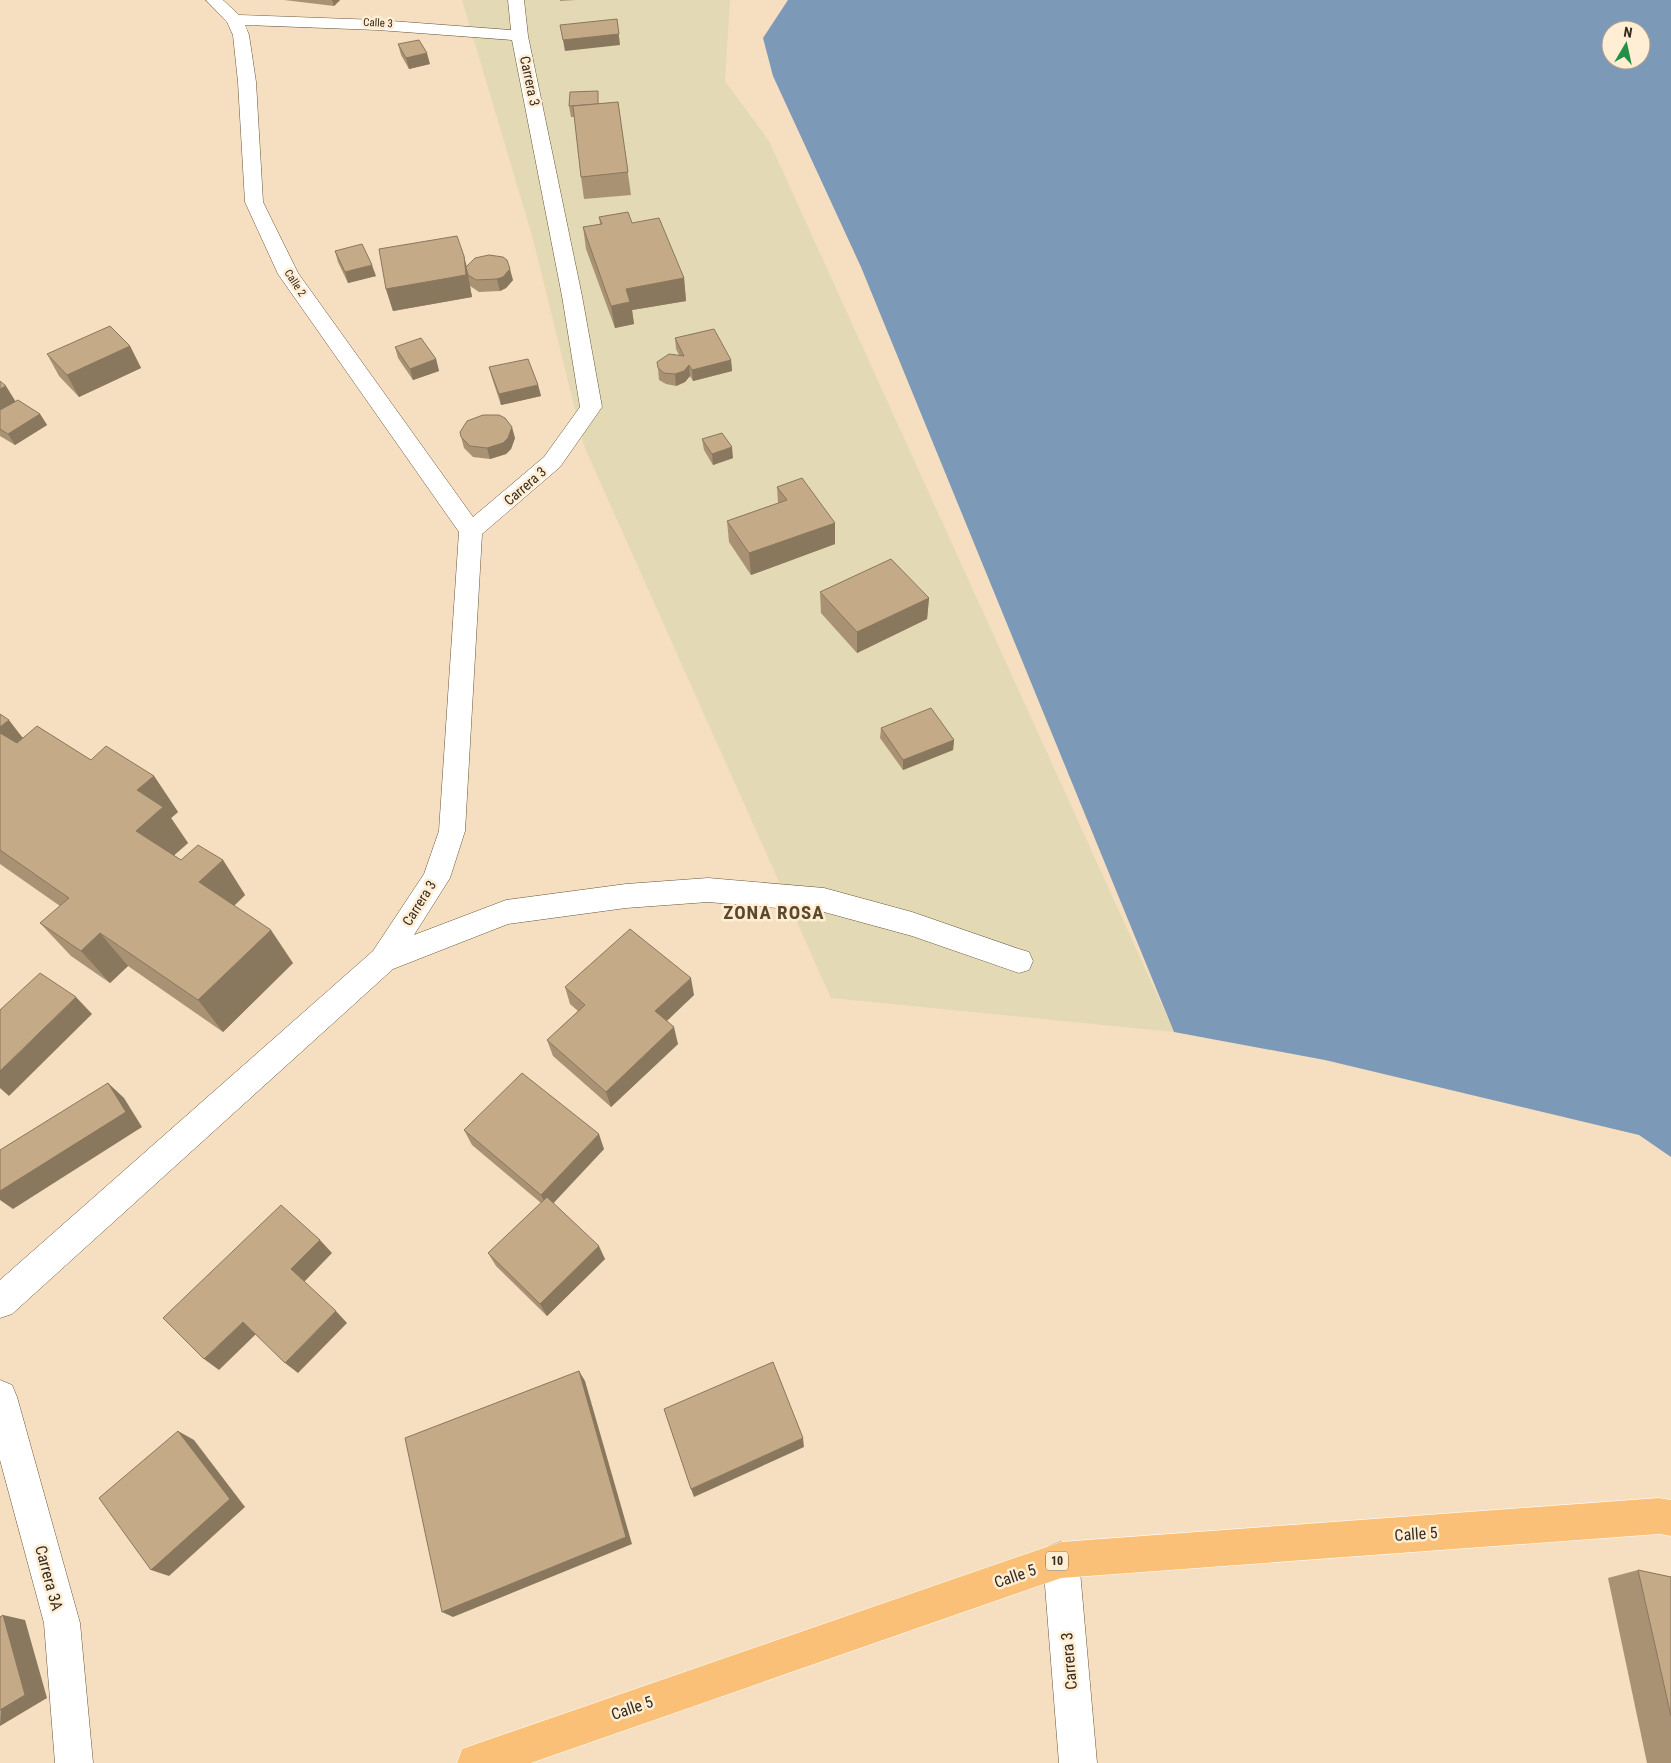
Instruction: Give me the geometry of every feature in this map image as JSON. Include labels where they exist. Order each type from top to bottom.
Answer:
[{"type":"main road","name":"Calle 5","points":[[476,1763],[1061,1560],[1650,1517],[1671,1518]]},
{"type":"street","name":"Calle 2","points":[[214,0],[235,20],[241,35],[247,82],[254,202],[288,274],[471,531]]},
{"type":"street","name":"Carrera 3","points":[[383,960],[436,878],[452,831],[471,531],[552,462],[591,406],[572,296],[520,36],[516,0]]},
{"type":"street","name":"Calle 3","points":[[235,20],[370,23],[520,36]]},
{"type":"street","points":[[0,1302],[383,960],[506,912],[626,896],[708,890],[824,900],[912,924],[1019,961]]},
{"type":"street","name":"Carrera 3A","points":[[0,1397],[62,1623],[74,1763]]},
{"type":"street","name":"Carrera 3","points":[[1061,1560],[1078,1763]]},
{"type":"sand","points":[[462,0],[730,0],[725,81],[769,141],[1174,1032],[831,998],[584,446],[533,239]]},
{"type":"water","points":[[788,0],[1671,0],[1671,1157],[1639,1135],[1325,1060],[1174,1032],[861,267],[773,76],[763,38]]},
{"type":"building","points":[[617,19],[619,34],[563,40],[560,25]]},
{"type":"building","points":[[419,40],[427,53],[406,58],[398,44]]},
{"type":"building","points":[[598,91],[598,104],[569,106],[570,92]]},
{"type":"building","points":[[618,102],[628,172],[581,177],[573,106]]},
{"type":"building","points":[[628,212],[632,223],[659,218],[684,278],[626,289],[630,302],[611,306],[583,227],[602,224],[599,217]]},
{"type":"building","points":[[457,236],[464,256],[466,275],[386,289],[379,249]]},
{"type":"building","points":[[362,244],[372,265],[345,272],[335,251]]},
{"type":"building","points":[[489,255],[503,257],[507,260],[510,269],[503,277],[476,280],[468,275],[466,267],[475,258]]},
{"type":"building","points":[[110,326],[130,346],[67,375],[47,354]]},
{"type":"building","points":[[714,329],[731,360],[692,370],[689,365],[684,371],[675,374],[664,373],[658,368],[657,362],[669,354],[684,356],[675,338]]},
{"type":"building","points":[[421,338],[436,359],[410,369],[395,347]]},
{"type":"building","points":[[528,359],[538,385],[499,394],[489,367]]},
{"type":"building","points":[[0,381],[6,386],[0,389]]},
{"type":"building","points":[[18,400],[40,414],[8,434],[0,429],[0,410]]},
{"type":"building","points":[[483,415],[499,415],[505,418],[512,427],[508,438],[503,443],[487,448],[470,446],[461,437],[460,432],[467,421]]},
{"type":"building","points":[[722,433],[732,447],[712,454],[702,439]]},
{"type":"building","points":[[802,478],[835,523],[749,553],[727,521],[787,500],[777,487]]},
{"type":"building","points":[[891,559],[929,598],[857,632],[820,592]]},
{"type":"building","points":[[931,708],[954,740],[903,760],[881,728]]},
{"type":"building","points":[[0,714],[9,720],[0,727]]},
{"type":"building","points":[[37,726],[91,760],[106,746],[154,776],[137,790],[163,807],[136,831],[181,860],[198,845],[223,860],[199,882],[271,930],[198,1000],[100,933],[81,951],[40,923],[69,898],[0,850],[0,733],[17,743]]},
{"type":"building","points":[[630,929],[691,978],[655,1011],[674,1027],[606,1092],[547,1040],[585,1005],[565,987]]},
{"type":"building","points":[[40,973],[76,997],[0,1071],[0,1010]]},
{"type":"building","points":[[522,1073],[599,1134],[541,1195],[464,1130]]},
{"type":"building","points":[[108,1083],[126,1112],[0,1191],[0,1150]]},
{"type":"building","points":[[547,1197],[599,1246],[540,1304],[488,1253]]},
{"type":"building","points":[[281,1205],[320,1240],[291,1269],[336,1311],[285,1363],[243,1322],[204,1359],[163,1318]]},
{"type":"building","points":[[773,1362],[803,1438],[691,1489],[664,1409]]},
{"type":"building","points":[[579,1371],[626,1537],[442,1612],[405,1438]]},
{"type":"building","points":[[178,1431],[230,1499],[151,1570],[99,1498]]},
{"type":"building","points":[[1638,1570],[1671,1577],[1671,1716]]},
{"type":"building","points":[[3,1615],[25,1695],[0,1710],[0,1617]]},
{"type":"district","name":"ZONA ROSA","points":[[774,912]]}]
